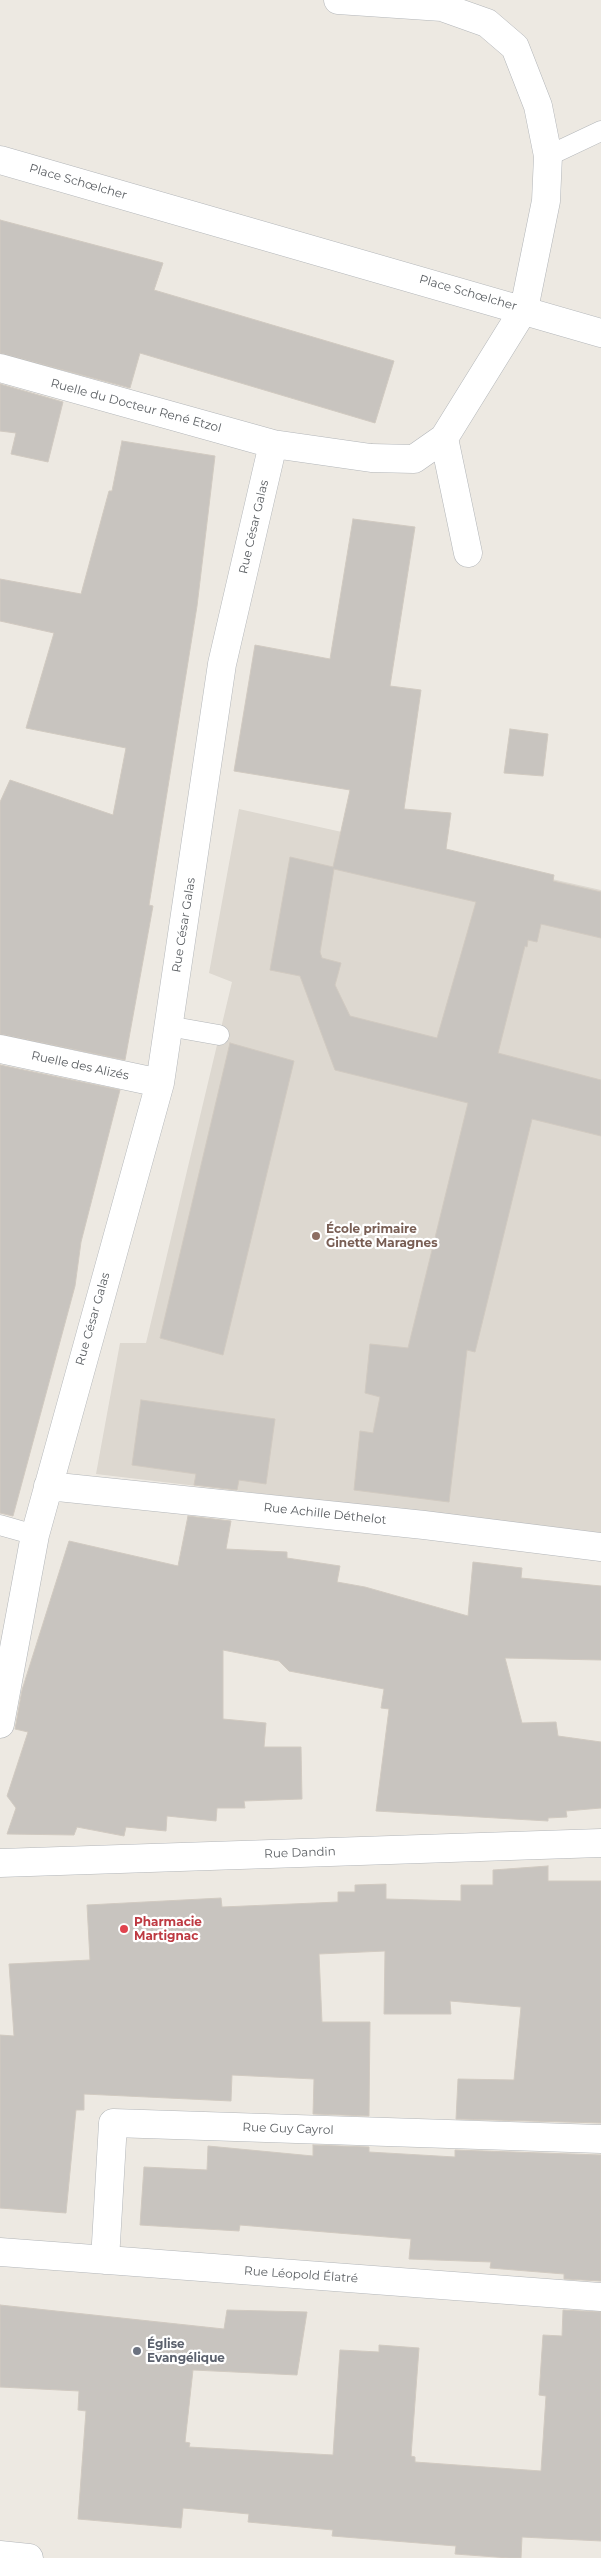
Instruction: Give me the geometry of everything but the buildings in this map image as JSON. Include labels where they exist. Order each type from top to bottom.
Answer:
[{"type":"street","name":"Place Schœlcher","points":[[0,160],[524,309],[546,201],[548,156],[538,106],[515,47],[487,23],[442,7],[338,0]]},
{"type":"street","points":[[273,444],[371,458],[414,459],[444,438],[524,309],[601,333]]},
{"type":"street","name":"Ruelle du Docteur René Etzol","points":[[0,368],[273,444]]},
{"type":"street","points":[[444,438],[468,554]]},
{"type":"street","name":"Rue César Galas","points":[[0,1724],[34,1535],[160,1083],[222,664],[273,444]]},
{"type":"street","name":"Ruelle des Alizés","points":[[0,1049],[160,1083]]},
{"type":"street","name":"Rue Achille Déthelot","points":[[48,1486],[424,1525],[601,1547]]},
{"type":"street","name":"Rue Dandin","points":[[0,1863],[601,1843]]},
{"type":"street","name":"Rue Guy Cayrol","points":[[105,2260],[113,2123],[601,2139]]},
{"type":"street","name":"Rue Léopold Élatré","points":[[0,2252],[601,2297]]},
{"type":"street","points":[[0,2555],[29,2558]]},
{"type":"lane","points":[[548,156],[601,131]]},
{"type":"lane","points":[[168,1026],[219,1035]]},
{"type":"lane","points":[[0,1525],[34,1535]]},
{"type":"shaded area","name":"École primaire Ginette Maragnes","points":[[239,809],[601,890],[601,1534],[96,1474],[120,1343],[146,1343],[232,982],[209,973]]},
{"type":"place","name":"École primaire Ginette Maragnes","points":[[316,1236]]},
{"type":"place","name":"Pharmacie Martignac","points":[[124,1929]]},
{"type":"place","name":"Église Evangélique","points":[[137,2351]]}]
